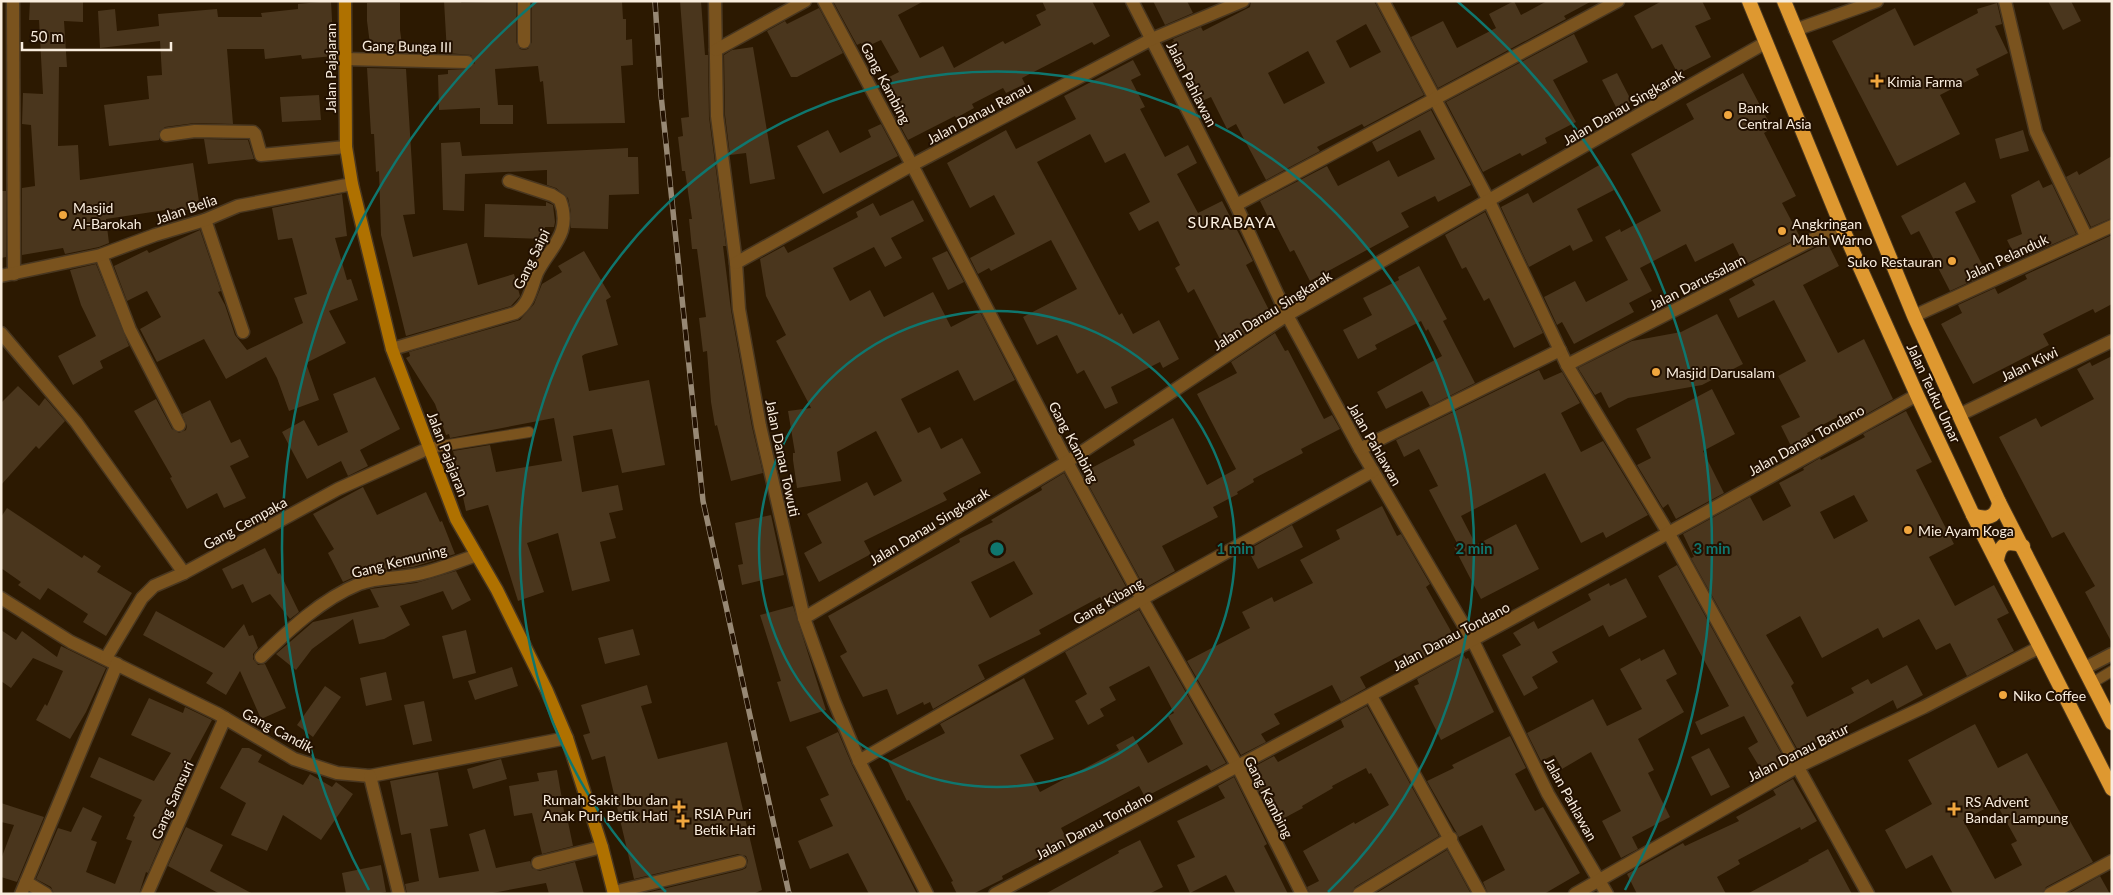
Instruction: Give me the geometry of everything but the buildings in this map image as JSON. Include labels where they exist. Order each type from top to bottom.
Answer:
[{"type":"highway","name":"Jalan Teuku Umar","points":[[1749,1],[1841,225],[1917,395],[1973,515],[2112,789]]},
{"type":"highway","name":"Jalan Teuku Umar","points":[[1784,1],[1914,316],[1999,502],[2112,723]]},
{"type":"highway","points":[[1973,515],[1983,518],[1992,516],[1998,510],[1999,502]]},
{"type":"highway","points":[[1997,560],[1999,550],[2005,544],[2014,543],[2023,546]]},
{"type":"main road","name":"Jalan Pajajaran","points":[[345,1],[346,147],[352,184],[392,349],[456,519],[497,590],[539,674],[567,738],[602,847],[614,893]]},
{"type":"street","points":[[8,275],[14,1]]},
{"type":"street","points":[[524,1],[524,42]]},
{"type":"street","name":"Jalan Danau Towuti","points":[[715,1],[717,116],[736,263],[739,310],[760,426],[804,618],[834,701],[859,761],[927,894]]},
{"type":"street","points":[[716,50],[805,1]]},
{"type":"street","name":"Gang Kambing","points":[[824,1],[912,165],[1066,462],[1238,767],[1302,894]]},
{"type":"street","name":"Jalan Pahlawan","points":[[1132,1],[1236,205],[1287,315],[1360,450],[1473,641],[1548,794],[1607,894]]},
{"type":"street","name":"Jalan Danau Ranau","points":[[736,263],[912,165],[1152,39],[1243,1]]},
{"type":"street","points":[[1383,1],[1488,201],[1567,365],[1669,534],[1868,894]]},
{"type":"street","points":[[1236,205],[1618,1]]},
{"type":"street","points":[[1795,30],[1877,1]]},
{"type":"street","points":[[2005,1],[2036,132],[2086,236]]},
{"type":"street","name":"Jalan Danau Singkarak","points":[[804,618],[1066,462],[1287,315],[1765,43]]},
{"type":"street","name":"Gang Bunga III","points":[[345,59],[467,62]]},
{"type":"street","points":[[166,135],[195,131],[253,132],[261,155],[265,156],[286,152],[346,147]]},
{"type":"street","name":"Gang Saipi","points":[[392,349],[515,313],[523,307],[538,272],[559,240],[564,216],[560,200],[552,195],[509,181]]},
{"type":"street","name":"Jalan Belia","points":[[8,275],[101,255],[154,235],[205,220],[238,206],[352,184]]},
{"type":"street","points":[[205,220],[243,332]]},
{"type":"street","name":"Jalan Darussalam","points":[[1567,365],[1841,225]]},
{"type":"street","name":"Jalan Pelanduk","points":[[1914,316],[2086,236],[2112,226]]},
{"type":"street","points":[[101,255],[130,330],[179,425]]},
{"type":"street","points":[[1,333],[76,422],[184,573]]},
{"type":"street","name":"Jalan Kiwi","points":[[1959,415],[2112,340]]},
{"type":"street","points":[[1360,450],[1560,350]]},
{"type":"street","name":"Jalan Danau Tondano","points":[[995,894],[1473,641],[1917,395]]},
{"type":"street","name":"Gang Cempaka","points":[[23,888],[112,661],[142,598],[154,586],[184,573],[338,489],[429,448]]},
{"type":"street","name":"Gang Kibang","points":[[859,761],[1142,599],[1373,471]]},
{"type":"street","name":"Gang Kemuning","points":[[261,657],[294,627],[338,595],[359,584],[381,578],[422,574],[477,555]]},
{"type":"street","name":"Gang Candik","points":[[1,598],[71,642],[225,718],[294,760],[337,773],[370,776],[567,738]]},
{"type":"street","name":"Jalan Danau Batur","points":[[1575,894],[1797,767],[1924,707],[2040,647]]},
{"type":"street","points":[[2085,668],[2112,654]]},
{"type":"street","points":[[1371,696],[1451,838],[1480,894]]},
{"type":"street","name":"Gang Samsuri","points":[[147,894],[225,718]]},
{"type":"street","points":[[370,776],[399,894]]},
{"type":"street","points":[[1359,894],[1451,838]]},
{"type":"street","points":[[538,863],[602,847]]},
{"type":"street","points":[[2050,894],[2112,861]]},
{"type":"street","points":[[614,893],[740,862]]},
{"type":"street","points":[[23,888],[46,894]]},
{"type":"lane","points":[[429,448],[529,432]]},
{"type":"lane","points":[[2092,683],[2112,671]]},
{"type":"railway","points":[[655,1],[661,95],[703,501],[789,894]]},
{"type":"place","name":"Kimia Farma","points":[[1877,81]]},
{"type":"place","name":"Bank Central Asia","points":[[1728,115]]},
{"type":"place","name":"Masjid Al-Barokah","points":[[63,215]]},
{"type":"place","name":"Angkringan Mbah Warno","points":[[1782,231]]},
{"type":"place","name":"Suko Restauran","points":[[1952,261]]},
{"type":"place","name":"Masjid Darusalam","points":[[1656,372]]},
{"type":"place","name":"Mie Ayam Koga","points":[[1908,530]]},
{"type":"place","name":"Niko Coffee","points":[[2003,695]]},
{"type":"place","name":"Rumah Sakit Ibu dan Anak Puri Betik Hati","points":[[679,807]]},
{"type":"place","name":"RS Advent Bandar Lampung","points":[[1954,809]]},
{"type":"place","name":"RSIA Puri Betik Hati","points":[[683,821]]},
{"type":"district","name":"SURABAYA","points":[[1232,221]]}]
